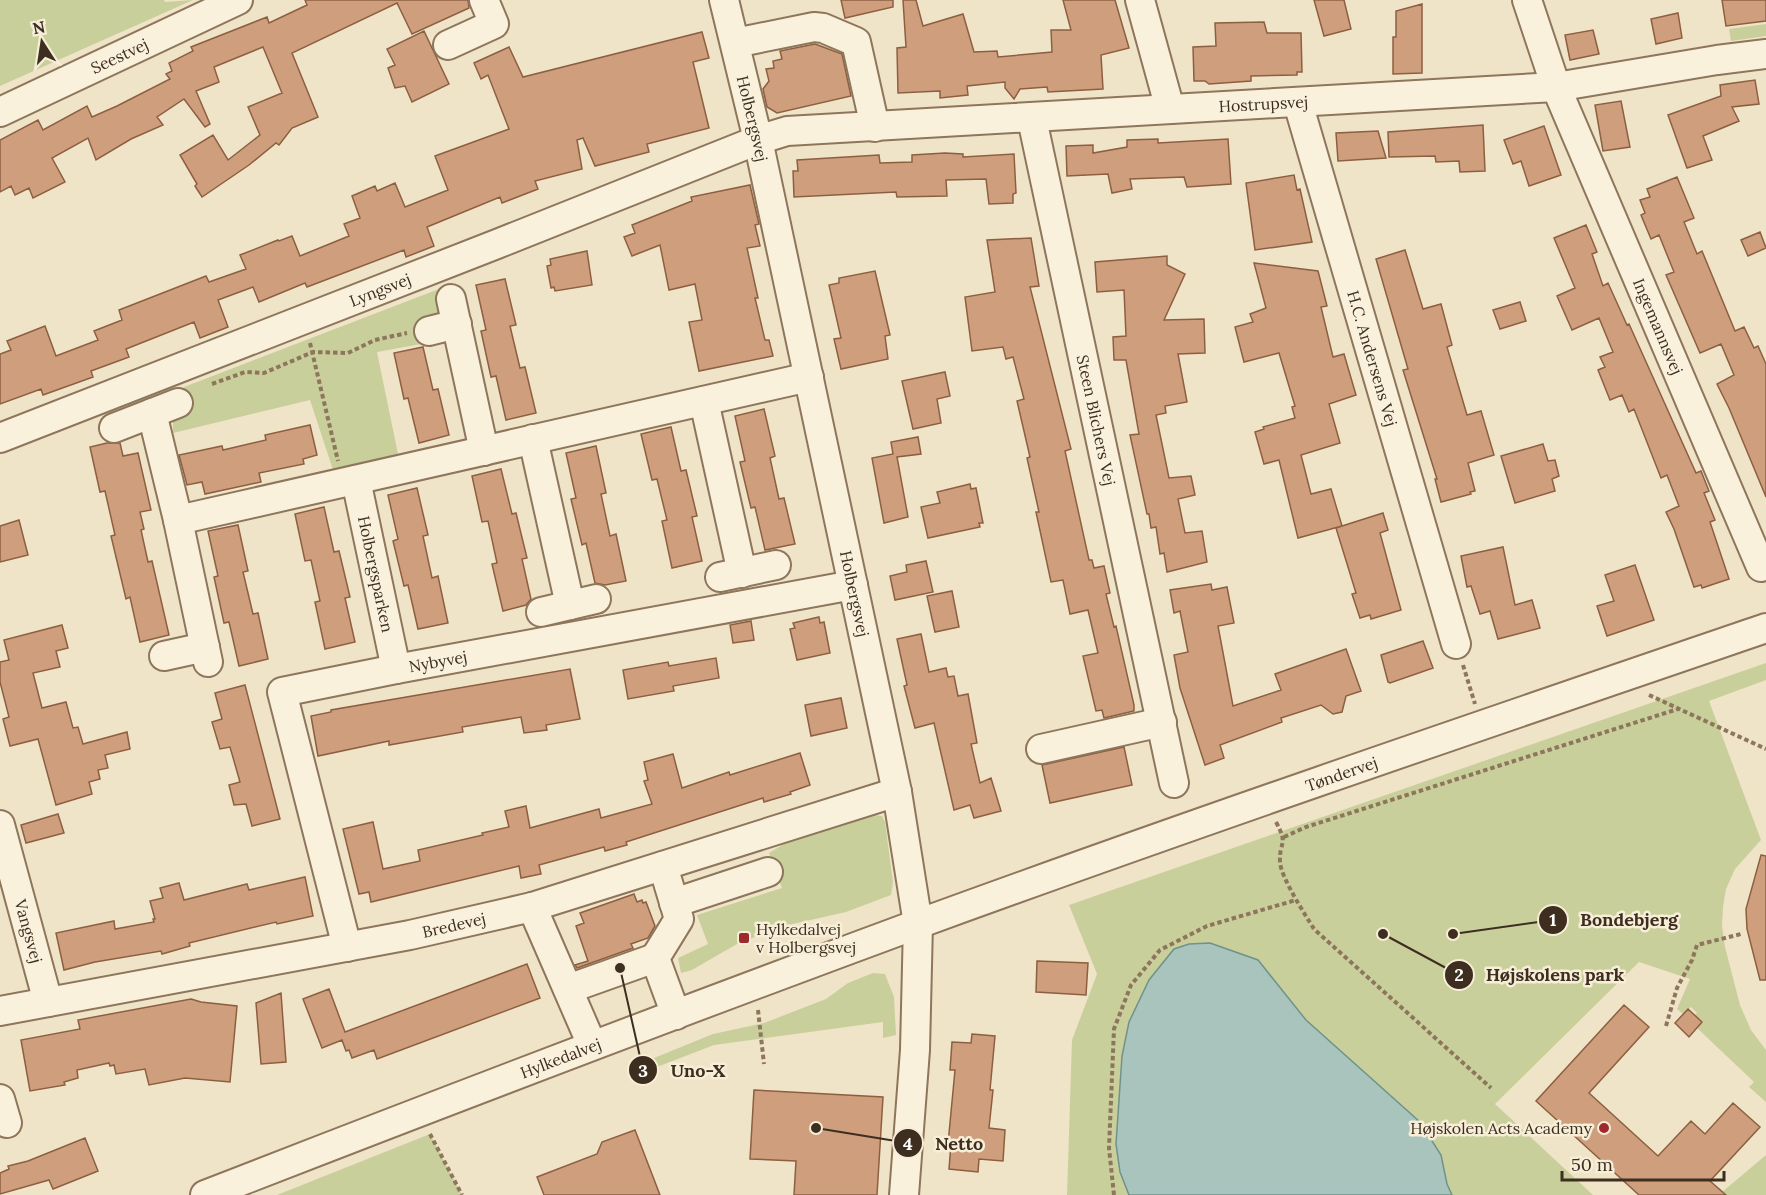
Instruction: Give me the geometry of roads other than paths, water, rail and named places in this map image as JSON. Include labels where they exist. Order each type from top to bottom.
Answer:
[{"type":"street","points":[[448,45],[494,24],[484,0]]},
{"type":"street","name":"Holbergsvej","points":[[724,0],[758,140],[897,792],[918,924],[915,1050],[904,1195]]},
{"type":"street","points":[[1140,0],[1170,109]]},
{"type":"street","name":"Ingemannsvej","points":[[1527,0],[1556,87],[1761,567]]},
{"type":"street","name":"Seestvej","points":[[0,112],[233,1]]},
{"type":"street","points":[[735,44],[814,27],[823,28],[856,42],[875,127]]},
{"type":"street","name":"Hostrupsvej","points":[[758,140],[787,131],[1556,87],[1766,54]]},
{"type":"street","name":"H.C. Andersens Vej","points":[[1298,103],[1436,616],[1456,644]]},
{"type":"street","name":"Steen Blichers Vej","points":[[1032,118],[1174,783]]},
{"type":"street","name":"Lyngsvej","points":[[0,438],[758,140]]},
{"type":"street","points":[[429,331],[454,312],[484,450]]},
{"type":"street","points":[[178,520],[809,377]]},
{"type":"street","points":[[704,401],[731,575],[776,565]]},
{"type":"street","points":[[114,428],[165,408],[178,520],[207,654],[164,656]]},
{"type":"street","points":[[533,439],[583,602],[541,612]]},
{"type":"street","name":"Holbergsparken","points":[[350,481],[396,669]]},
{"type":"street","name":"Nybyvej","points":[[347,947],[282,692],[853,585]]},
{"type":"street","name":"Tøndervej","points":[[918,924],[1264,801],[1766,628]]},
{"type":"street","points":[[1041,749],[1162,722]]},
{"type":"street","name":"Bredevej","points":[[0,1011],[410,935],[532,907],[897,792]]},
{"type":"street","name":"Vangsvej","points":[[0,825],[48,1002]]},
{"type":"street","points":[[568,989],[655,958],[679,919],[663,866]]},
{"type":"street","points":[[674,903],[768,872]]},
{"type":"street","points":[[532,907],[592,1045]]},
{"type":"street","name":"Hylkedalvej","points":[[205,1195],[592,1045],[918,924]]},
{"type":"street","points":[[655,958],[676,1014]]},
{"type":"water","points":[[1210,943],[1258,960],[1306,1020],[1420,1122],[1441,1155],[1447,1184],[1452,1195],[1129,1195],[1120,1172],[1116,1144],[1122,1056],[1129,1022],[1149,980],[1174,949],[1189,944]]},
{"type":"place","name":"Højskolens park","points":[[1383,934]]},
{"type":"place","name":"Bondebjerg","points":[[1453,934]]},
{"type":"place","name":"Hylkedalvej v Holbergsvej","points":[[744,938]]},
{"type":"place","name":"Uno-X","points":[[620,968]]},
{"type":"place","name":"Netto","points":[[816,1128]]},
{"type":"place","name":"Højskolen Acts Academy","points":[[1604,1128]]}]
